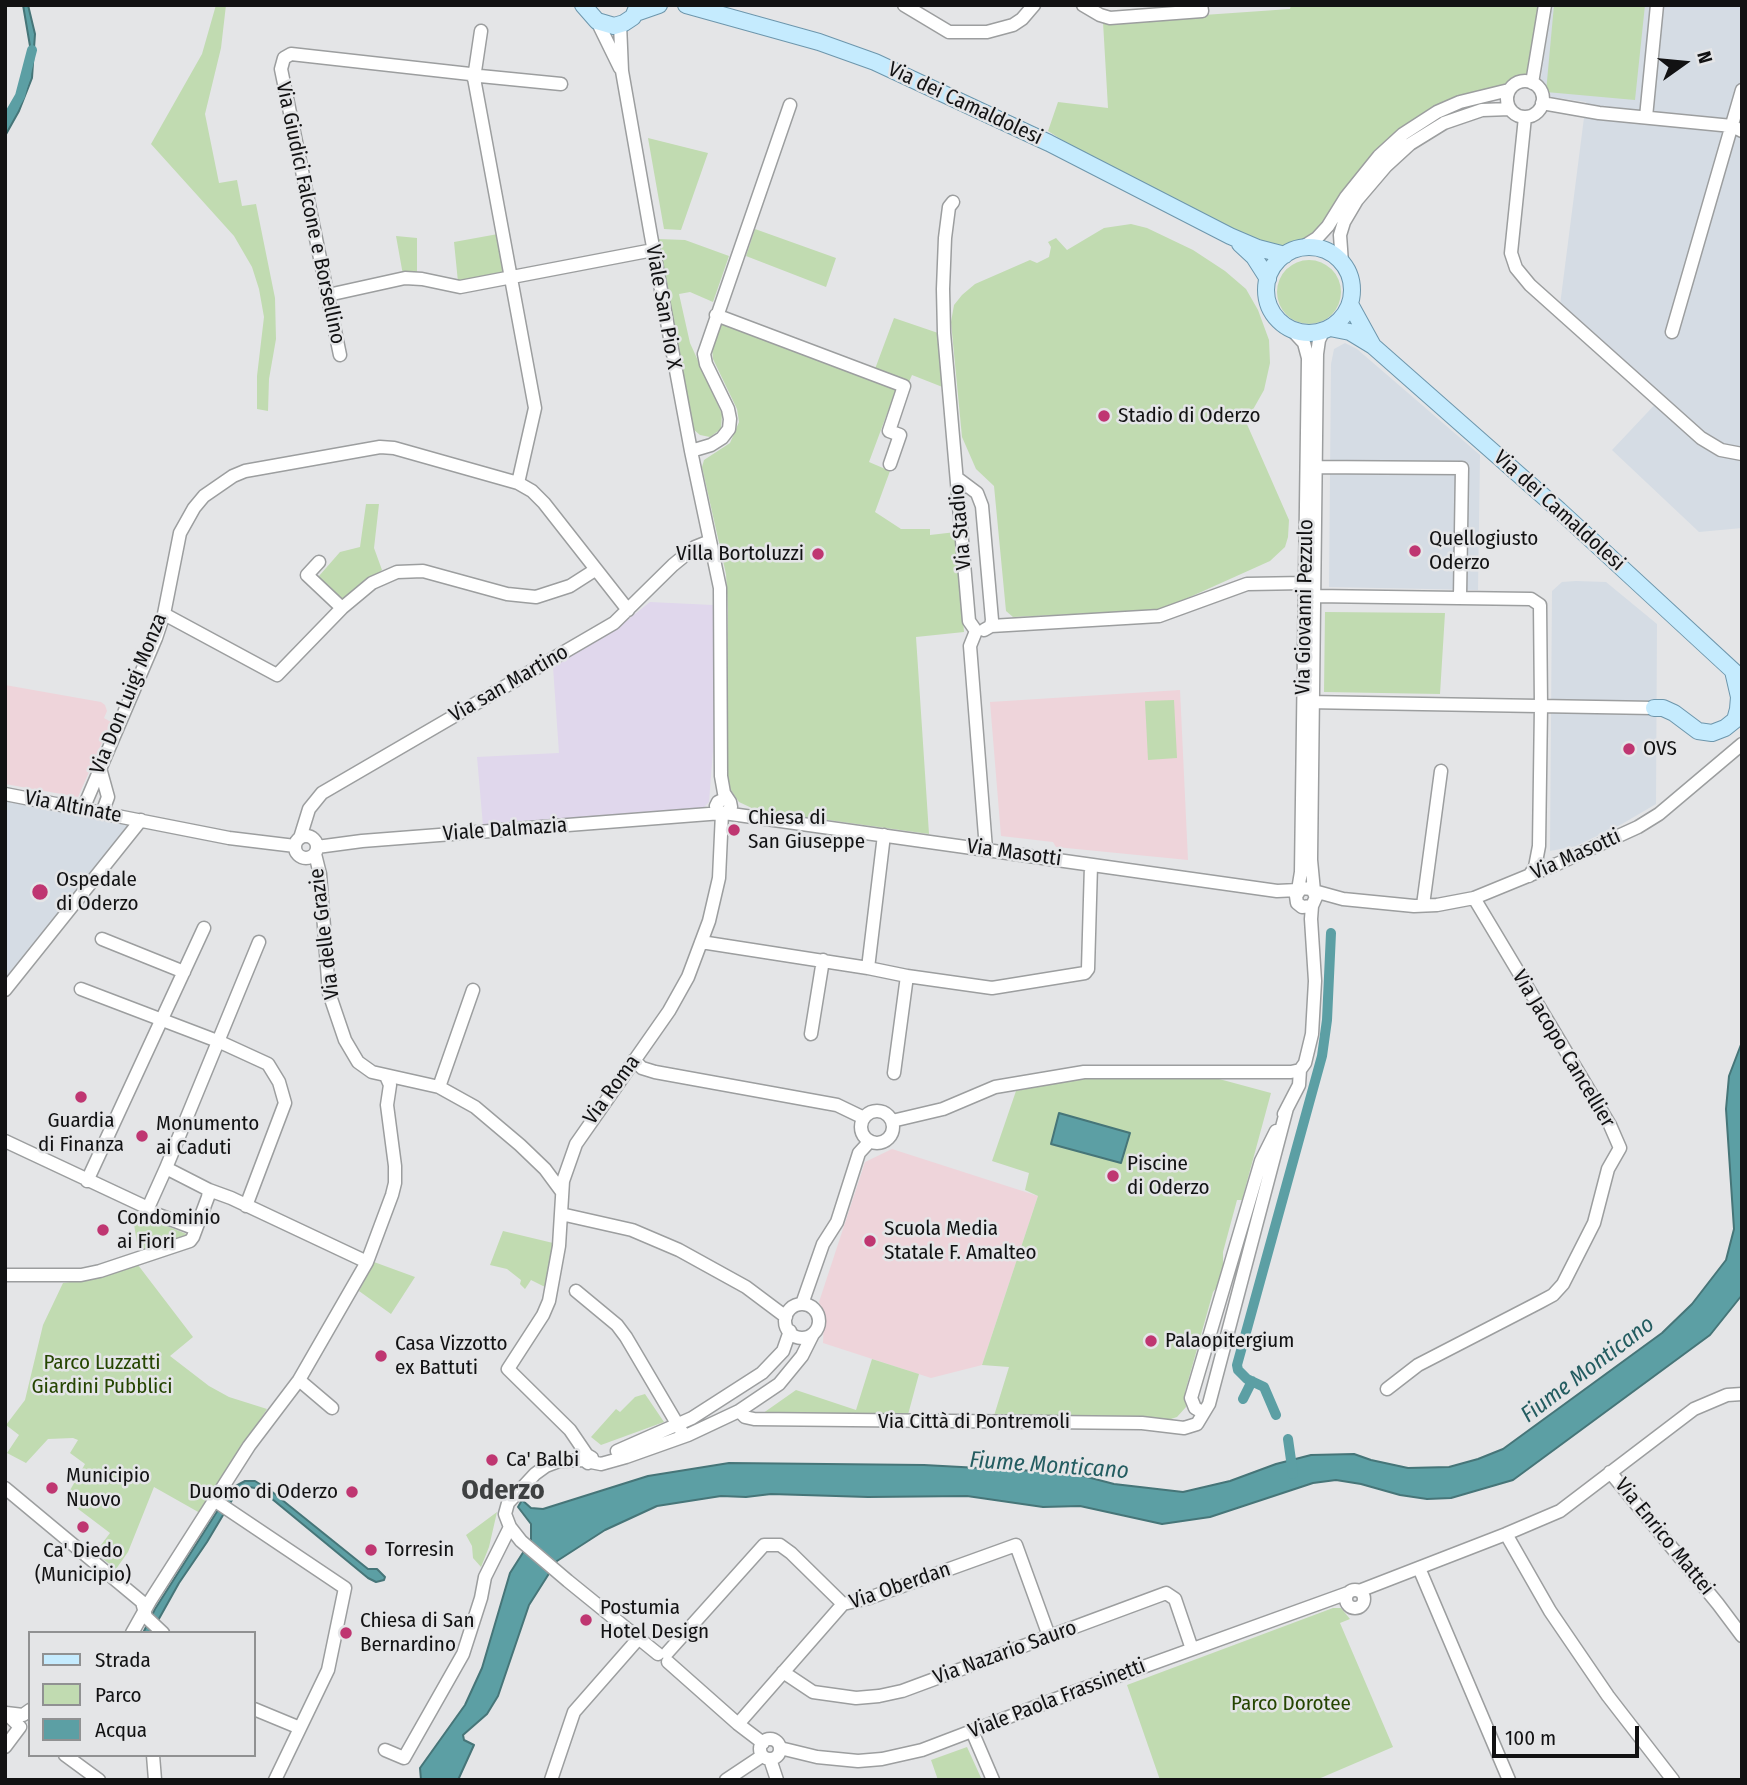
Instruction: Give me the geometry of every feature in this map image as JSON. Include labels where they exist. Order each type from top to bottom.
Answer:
[{"type":"main road","points":[[583,5],[597,21],[608,25],[620,24],[637,9],[659,5]]},
{"type":"main road","name":"Via dei Camaldolesi","points":[[686,5],[819,42],[875,62],[1095,166],[1230,236],[1258,248],[1285,255]]},
{"type":"main road","name":"Via dei Camaldolesi","points":[[1230,236],[1254,257],[1268,279]]},
{"type":"main road","points":[[1301,248],[1323,250],[1342,263],[1351,282],[1350,304],[1338,322],[1327,329],[1310,333],[1291,328],[1276,317],[1266,292],[1272,270],[1285,255],[1301,248]]},
{"type":"main road","name":"Via dei Camaldolesi","points":[[1350,304],[1373,346]]},
{"type":"main road","name":"Via dei Camaldolesi","points":[[1327,329],[1350,332],[1373,346],[1559,510],[1738,675]]},
{"type":"main road","points":[[1654,708],[1663,708],[1674,713],[1698,731],[1712,733],[1725,728],[1735,720],[1738,709],[1738,675]]},
{"type":"street","points":[[904,5],[949,32],[987,32],[1013,25],[1034,5]]},
{"type":"street","points":[[1083,5],[1110,18],[1202,11],[1201,5]]},
{"type":"street","points":[[1532,83],[1545,5]]},
{"type":"street","points":[[1646,117],[1657,5]]},
{"type":"street","name":"Viale San Pio X","points":[[597,21],[622,71]]},
{"type":"street","name":"Viale San Pio X","points":[[620,24],[622,71],[653,250],[710,541]]},
{"type":"street","points":[[481,31],[474,78],[535,408],[518,483]]},
{"type":"street","name":"Via Giudici Falcone e Borsellino","points":[[340,355],[281,69],[284,58],[291,54],[470,75],[474,78],[480,76],[561,84]]},
{"type":"street","points":[[1301,248],[1317,238],[1328,226],[1346,197],[1379,156],[1403,134],[1437,113],[1460,102],[1509,90],[1521,82],[1532,83],[1540,92],[1542,103],[1537,112],[1525,117],[1514,113],[1507,100],[1509,90]]},
{"type":"street","points":[[1672,332],[1737,128],[1742,90]]},
{"type":"street","points":[[1542,103],[1599,113],[1737,128]]},
{"type":"street","points":[[691,451],[711,445],[729,429],[728,409],[706,364],[704,354],[790,105]]},
{"type":"street","points":[[1342,263],[1340,235],[1344,222],[1357,200],[1386,166],[1410,144],[1444,123],[1482,110],[1510,109]]},
{"type":"street","points":[[1525,117],[1512,261],[1530,285],[1701,438],[1721,450],[1742,453]]},
{"type":"street","name":"Via Stadio","points":[[953,202],[945,238],[944,334],[973,626],[970,646],[986,849]]},
{"type":"street","points":[[328,295],[405,278],[460,287],[653,250]]},
{"type":"street","points":[[716,315],[904,386],[889,431],[900,435],[890,464]]},
{"type":"street","name":"Via Giovanni Pezzulo","points":[[1291,328],[1304,343],[1308,358],[1314,596],[1308,702]]},
{"type":"street","name":"Via Giovanni Pezzulo","points":[[1306,900],[1311,860],[1305,583],[1317,354],[1319,340],[1327,329]]},
{"type":"street","name":"Via Don Luigi Monza","points":[[83,809],[156,638],[164,614],[176,545],[186,521],[204,496],[233,476],[246,471],[380,447],[406,451],[518,483],[532,491],[544,503],[628,610]]},
{"type":"street","points":[[1311,467],[1462,468],[1460,597]]},
{"type":"street","points":[[957,478],[977,493],[982,509],[991,626]]},
{"type":"street","points":[[960,510],[973,503],[982,509]]},
{"type":"street","name":"Via san Martino","points":[[307,844],[305,821],[309,809],[322,793],[614,623],[684,556],[695,547],[710,541]]},
{"type":"street","name":"Via Roma","points":[[588,1458],[570,1430],[508,1369],[543,1315],[549,1300],[555,1278],[565,1170],[582,1132],[669,1011],[688,977],[709,921],[719,878],[723,806],[720,588],[710,541]]},
{"type":"street","points":[[319,562],[307,575],[342,608]]},
{"type":"street","points":[[164,614],[276,676],[342,608],[372,583],[397,572],[423,572],[506,594],[536,597],[570,586],[595,570]]},
{"type":"street","points":[[973,626],[1159,616],[1247,584],[1305,583]]},
{"type":"street","points":[[1314,596],[1531,599],[1540,606],[1539,846],[1535,867],[1530,876]]},
{"type":"street","points":[[1308,702],[1654,708]]},
{"type":"street","name":"Via Masotti","points":[[723,806],[751,816],[1277,891],[1306,900],[1447,904],[1474,898],[1530,876],[1646,822],[1742,744]]},
{"type":"street","points":[[100,768],[108,797],[102,813]]},
{"type":"street","points":[[1423,905],[1440,771]]},
{"type":"street","name":"Via Altinate","points":[[5,794],[141,820]]},
{"type":"street","name":"Viale Dalmazia","points":[[307,844],[694,815],[723,806]]},
{"type":"street","points":[[5,990],[141,820]]},
{"type":"street","name":"Via delle Grazie","points":[[141,820],[229,838],[307,844],[320,874],[326,972],[335,1013],[345,1040],[358,1062],[388,1082],[413,1081],[439,1087],[475,1107],[545,1169],[562,1192]]},
{"type":"street","points":[[868,968],[884,835]]},
{"type":"street","points":[[1539,846],[1544,858],[1557,864]]},
{"type":"street","points":[[701,942],[992,988],[1085,973],[1088,969],[1091,865]]},
{"type":"street","name":"Via Jacopo Cancellier","points":[[1387,1389],[1418,1365],[1541,1302],[1563,1284],[1594,1223],[1608,1169],[1620,1148],[1593,1095],[1474,898]]},
{"type":"street","points":[[1287,1108],[1209,1404],[1202,1412],[1195,1408],[1191,1398],[1226,1261],[1260,1164],[1287,1108],[1299,1085],[1300,1070],[1305,1063],[1312,1034],[1315,981],[1306,900]]},
{"type":"street","points":[[87,1181],[204,928]]},
{"type":"street","points":[[102,939],[184,972]]},
{"type":"street","points":[[148,1208],[220,1042],[259,942]]},
{"type":"street","points":[[811,1034],[823,960]]},
{"type":"street","points":[[894,1073],[907,976]]},
{"type":"street","points":[[81,989],[220,1042],[268,1064],[279,1082],[285,1103],[246,1206]]},
{"type":"street","points":[[439,1087],[473,990]]},
{"type":"street","points":[[634,1060],[642,1068],[654,1072],[837,1105],[864,1118]]},
{"type":"street","points":[[892,1121],[943,1110],[995,1087],[1084,1072],[1300,1070]]},
{"type":"street","points":[[135,1631],[152,1621],[249,1446],[299,1380],[368,1262],[395,1183],[396,1166],[387,1105],[388,1082]]},
{"type":"street","points":[[876,1111],[886,1113],[892,1121],[893,1131],[888,1139],[879,1143],[865,1138],[861,1128],[864,1118],[876,1111]]},
{"type":"street","points":[[5,1141],[148,1208],[150,1212],[196,1229]]},
{"type":"street","points":[[802,1304],[823,1244],[837,1222],[859,1153],[870,1141]]},
{"type":"street","points":[[1260,1164],[1268,1169],[1270,1174]]},
{"type":"street","points":[[166,1168],[368,1262]]},
{"type":"street","points":[[545,1169],[557,1173],[565,1170]]},
{"type":"street","points":[[5,1275],[71,1275],[100,1271],[184,1243],[192,1239],[209,1190]]},
{"type":"street","points":[[561,1214],[632,1230],[679,1250],[746,1287],[786,1317]]},
{"type":"street","points":[[1226,1261],[1246,1268]]},
{"type":"street","points":[[576,1292],[617,1325],[686,1429]]},
{"type":"street","points":[[762,1743],[664,1656],[638,1639],[519,1539],[505,1514],[508,1503],[546,1466],[559,1461],[588,1458],[606,1463],[686,1429],[739,1411],[767,1393],[785,1378],[809,1344],[818,1325],[818,1315],[811,1307],[802,1304],[792,1308],[786,1317],[790,1331],[804,1337],[813,1334]]},
{"type":"street","points":[[686,1429],[762,1373],[783,1351],[790,1331]]},
{"type":"street","points":[[299,1380],[332,1408]]},
{"type":"street","points":[[290,1393],[313,1392]]},
{"type":"street","name":"Viale Paola Frassinetti","points":[[780,1748],[832,1759],[882,1759],[922,1750],[1192,1649],[1328,1601],[1358,1594],[1560,1511],[1694,1409],[1727,1395],[1742,1394]]},
{"type":"street","name":"Via Città di Pontremoli","points":[[739,1411],[745,1417],[754,1419],[1142,1423],[1184,1428],[1197,1424],[1202,1412]]},
{"type":"street","name":"Via Enrico Mattei","points":[[1611,1472],[1742,1636]]},
{"type":"street","points":[[5,1488],[122,1583],[142,1602],[152,1621]]},
{"type":"street","points":[[216,1502],[345,1588],[328,1670],[275,1780]]},
{"type":"street","points":[[386,1750],[404,1758],[463,1654],[485,1577],[510,1527]]},
{"type":"street","points":[[1506,1534],[1557,1621],[1608,1696],[1673,1780]]},
{"type":"street","points":[[664,1656],[761,1548],[769,1544],[780,1545],[791,1553],[843,1604]]},
{"type":"street","name":"Via Oberdan","points":[[738,1724],[843,1604],[869,1598],[1016,1545],[1049,1636]]},
{"type":"street","points":[[1419,1568],[1509,1780]]},
{"type":"street","name":"Via Nazario Sauro","points":[[783,1672],[813,1692],[856,1698],[879,1696],[902,1691],[1166,1593],[1175,1598],[1192,1649]]},
{"type":"street","points":[[551,1780],[575,1712],[638,1639]]},
{"type":"street","points":[[256,1710],[300,1728]]},
{"type":"street","points":[[5,1747],[27,1719],[6,1712]]},
{"type":"street","points":[[972,1731],[993,1780]]},
{"type":"street","points":[[730,1777],[766,1758],[778,1755],[780,1748],[775,1740],[768,1739],[760,1748],[766,1758],[777,1780]]},
{"type":"street","points":[[68,1757],[99,1780]]},
{"type":"street","points":[[153,1757],[155,1780]]},
{"type":"shaded area","points":[[1552,5],[1742,5],[1742,528],[1699,532],[1612,450],[1662,397],[1560,305],[1586,102],[1552,97],[1542,84]]},
{"type":"shaded area","points":[[1345,343],[1357,349],[1480,455],[1478,590],[1329,587],[1331,364],[1334,349]]},
{"type":"shaded area","points":[[1562,582],[1606,582],[1657,624],[1656,804],[1576,846],[1550,851],[1552,591]]},
{"type":"shaded area","points":[[650,602],[713,605],[716,712],[709,802],[697,809],[483,826],[477,757],[559,753],[553,667],[615,630]]},
{"type":"shaded area","points":[[5,685],[101,702],[105,705],[107,711],[104,718],[111,722],[78,797],[5,784]]},
{"type":"shaded area","points":[[1180,690],[1188,860],[1056,847],[1053,842],[1001,836],[990,702]]},
{"type":"shaded area","name":"Ospedale di Oderzo","points":[[5,801],[130,823],[5,980]]},
{"type":"shaded area","points":[[892,1149],[1038,1196],[982,1365],[931,1378],[823,1343],[824,1317],[819,1302],[865,1162]]},
{"type":"green space","points":[[216,5],[226,5],[221,48],[205,114],[219,183],[237,180],[242,206],[256,204],[275,298],[276,339],[269,379],[268,411],[257,409],[257,376],[264,317],[252,267],[234,236],[151,144],[202,54]]},
{"type":"green space","points":[[1291,5],[1545,5],[1529,82],[1521,82],[1478,97],[1403,134],[1301,248],[1285,255],[1129,183],[1048,131],[1058,102],[1108,108],[1103,22],[1290,9]]},
{"type":"green space","points":[[1554,5],[1645,5],[1635,100],[1546,92]]},
{"type":"green space","points":[[648,138],[708,153],[681,230],[664,229]]},
{"type":"green space","name":"Stadio di Oderzo","points":[[1131,224],[1147,228],[1193,250],[1225,271],[1246,289],[1258,310],[1269,340],[1270,363],[1264,390],[1246,422],[1289,520],[1285,547],[1270,561],[1161,610],[1013,617],[1006,611],[994,486],[976,469],[962,437],[951,322],[954,305],[975,284],[1030,260],[1037,263],[1049,257],[1051,247],[1048,242],[1056,238],[1067,250],[1104,228]]},
{"type":"green space","points":[[755,229],[836,258],[826,287],[746,256]]},
{"type":"green space","points":[[498,234],[504,275],[458,282],[454,242]]},
{"type":"green space","points":[[396,236],[417,238],[417,274],[403,275]]},
{"type":"green space","points":[[658,239],[685,240],[729,256],[713,302],[690,292],[679,294],[690,343],[722,414],[721,429],[710,437],[700,435],[693,429]]},
{"type":"green space","points":[[1309,260],[1327,266],[1335,274],[1341,292],[1335,310],[1327,318],[1309,324],[1291,318],[1283,310],[1277,292],[1283,274],[1291,266]]},
{"type":"green space","points":[[894,318],[941,334],[945,388],[912,375],[909,382],[875,369]]},
{"type":"green space","points":[[720,323],[897,387],[869,462],[890,471],[875,512],[901,529],[930,529],[930,535],[956,532],[964,632],[916,637],[929,834],[756,810],[739,802],[729,787],[726,775],[726,574],[702,467],[704,460],[730,443],[739,422],[737,409],[713,359],[712,349]]},
{"type":"green space","points":[[366,504],[379,504],[374,548],[382,570],[342,603],[319,581],[319,576],[340,552],[360,547]]},
{"type":"green space","points":[[1325,612],[1445,613],[1440,694],[1324,692]]},
{"type":"green space","points":[[1174,700],[1177,758],[1148,760],[1145,701]]},
{"type":"green space","points":[[1129,1073],[1208,1076],[1271,1093],[1242,1200],[1237,1200],[1223,1252],[1223,1266],[1185,1392],[1186,1407],[1177,1417],[1171,1419],[993,1419],[1009,1367],[982,1365],[1038,1196],[1025,1190],[1029,1173],[992,1161],[1016,1091],[1084,1078]]},
{"type":"green space","points":[[132,1212],[190,1236],[144,1251],[138,1249]]},
{"type":"green space","points":[[503,1231],[553,1243],[545,1287],[531,1280],[525,1289],[520,1284],[521,1280],[507,1269],[490,1265]]},
{"type":"green space","points":[[374,1262],[415,1277],[391,1314],[359,1291]]},
{"type":"green space","name":"Parco Luzzatti Giardini Pubblici","points":[[138,1265],[193,1337],[170,1356],[209,1386],[229,1397],[267,1409],[200,1513],[154,1487],[128,1552],[116,1569],[95,1553],[110,1533],[65,1499],[85,1464],[70,1453],[78,1440],[48,1439],[26,1463],[7,1453],[19,1435],[6,1425],[25,1400],[43,1325],[63,1283]]},
{"type":"green space","points":[[872,1359],[919,1374],[906,1422],[759,1416],[796,1390],[856,1410]]},
{"type":"green space","points":[[645,1394],[664,1422],[601,1445],[591,1437],[616,1409],[620,1412],[635,1397]]},
{"type":"green space","points":[[497,1512],[481,1567],[473,1558],[472,1546],[466,1535]]},
{"type":"green space","name":"Parco Dorotee","points":[[1333,1608],[1341,1608],[1350,1619],[1340,1623],[1393,1747],[1316,1780],[1160,1780],[1127,1685]]},
{"type":"green space","points":[[967,1747],[982,1780],[938,1780],[931,1760]]},
{"type":"water","points":[[23,5],[28,5],[35,34],[32,78],[19,111],[5,136],[5,125],[22,94],[28,70],[30,46]]},
{"type":"water","points":[[1742,1042],[1742,1295],[1710,1335],[1513,1480],[1451,1498],[1427,1499],[1336,1480],[1313,1483],[1210,1517],[1162,1524],[1080,1506],[1043,1507],[967,1496],[771,1494],[721,1496],[657,1506],[605,1530],[557,1561],[529,1605],[498,1696],[487,1714],[463,1735],[464,1740],[474,1745],[458,1780],[421,1780],[420,1768],[465,1705],[482,1668],[510,1573],[531,1540],[531,1524],[518,1507],[522,1500],[531,1508],[543,1509],[648,1476],[729,1463],[924,1465],[1072,1473],[1114,1484],[1183,1492],[1230,1481],[1276,1464],[1311,1455],[1354,1454],[1408,1468],[1449,1467],[1503,1449],[1662,1333],[1692,1304],[1726,1260],[1734,1229],[1726,1109],[1729,1076]]},
{"type":"water","points":[[1059,1113],[1130,1133],[1121,1163],[1051,1144]]},
{"type":"water","points":[[245,1481],[255,1481],[368,1569],[377,1569],[385,1577],[384,1580],[376,1582],[368,1578],[260,1489],[244,1486],[238,1490],[179,1583],[152,1631],[144,1631],[155,1609],[232,1488]]},
{"type":"waterway","points":[[5,122],[20,96],[32,50]]},
{"type":"waterway","points":[[1276,1415],[1264,1387],[1247,1379],[1237,1365],[1322,1056],[1327,1020],[1331,933]]},
{"type":"waterway","points":[[1243,1399],[1252,1381]]},
{"type":"waterway","points":[[1288,1439],[1293,1474]]},
{"type":"place","name":"Stadio di Oderzo","points":[[1104,416]]},
{"type":"place","name":"Quellogiusto Oderzo","points":[[1415,551]]},
{"type":"place","name":"Villa Bortoluzzi","points":[[818,554]]},
{"type":"place","name":"OVS","points":[[1629,749]]},
{"type":"place","name":"Chiesa di San Giuseppe","points":[[734,830]]},
{"type":"place","name":"Ospedale di Oderzo","points":[[40,892]]},
{"type":"place","name":"Guardia di Finanza","points":[[81,1097]]},
{"type":"place","name":"Monumento ai Caduti","points":[[142,1136]]},
{"type":"place","name":"Piscine di Oderzo","points":[[1113,1176]]},
{"type":"place","name":"Condominio ai Fiori","points":[[103,1230]]},
{"type":"place","name":"Scuola Media Statale F. Amalteo","points":[[870,1241]]},
{"type":"place","name":"Palaopitergium","points":[[1151,1341]]},
{"type":"place","name":"Casa Vizzotto ex Battuti","points":[[381,1356]]},
{"type":"place","name":"Ca' Balbi","points":[[492,1460]]},
{"type":"place","name":"Municipio Nuovo","points":[[52,1488]]},
{"type":"place","name":"Duomo di Oderzo","points":[[352,1492]]},
{"type":"place","name":"Ca' Diedo (Municipio)","points":[[83,1527]]},
{"type":"place","name":"Torresin","points":[[371,1550]]},
{"type":"place","name":"Postumia Hotel Design","points":[[586,1620]]},
{"type":"place","name":"Chiesa di San Bernardino","points":[[346,1633]]},
{"type":"district","name":"Oderzo","points":[[503,1491]]},
{"type":"water label","name":"Fiume Monticano","points":[[1588,1370]]},
{"type":"water label","name":"Fiume Monticano","points":[[1049,1466]]}]
